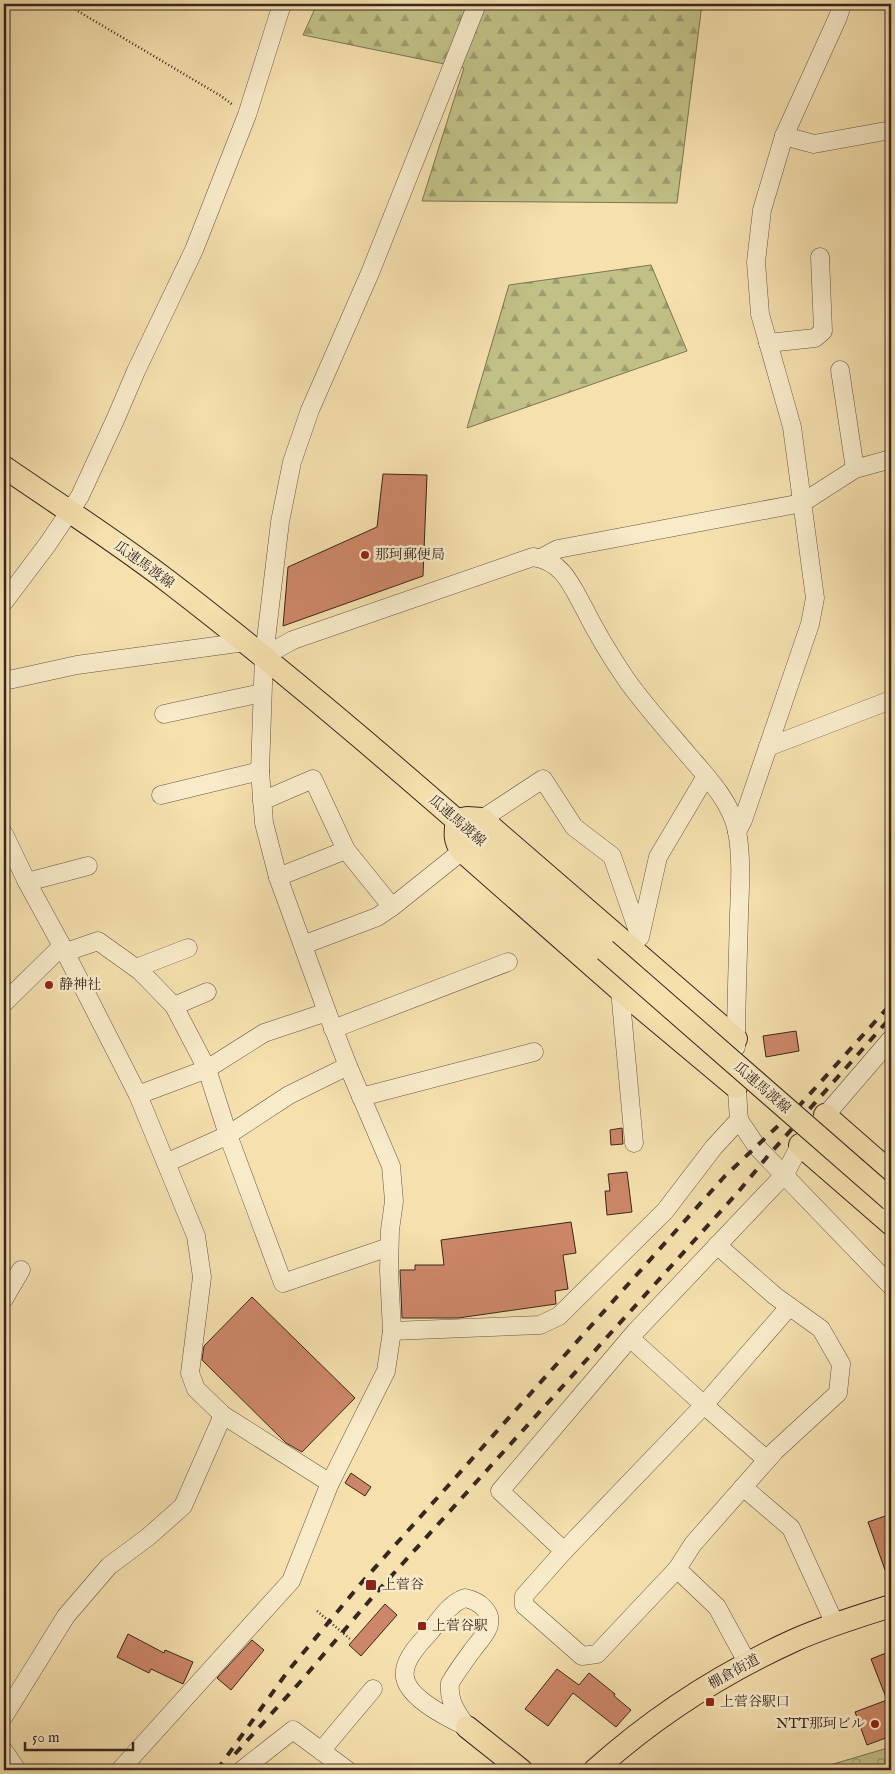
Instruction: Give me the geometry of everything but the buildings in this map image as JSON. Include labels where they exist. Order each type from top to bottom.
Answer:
[{"type":"main road","name":"瓜連馬渡線","points":[[4,467],[168,581],[264,656],[457,820],[891,1200]]},
{"type":"main road","points":[[736,1039],[641,947],[482,819],[467,818],[457,820],[455,838],[456,844],[462,852],[620,990],[736,1087]]},
{"type":"main road","points":[[825,1115],[891,1173]]},
{"type":"main road","points":[[800,1145],[891,1224]]},
{"type":"main road","name":"棚倉街道","points":[[595,1770],[635,1736],[674,1708],[748,1664],[795,1640],[835,1624],[891,1606]]},
{"type":"main road","points":[[467,1727],[521,1770]]},
{"type":"street","points":[[4,602],[47,545],[80,496],[136,371],[194,250],[247,115],[282,4]]},
{"type":"street","points":[[120,1770],[291,1581],[330,1483],[386,1371],[392,1331],[389,1246],[394,1201],[391,1166],[327,1012],[278,877],[264,823],[260,771],[264,656],[280,522],[292,462],[310,410],[374,264],[478,4]]},
{"type":"street","points":[[737,832],[743,820],[810,624],[815,598],[792,428],[760,314],[756,262],[762,210],[784,136],[838,17],[842,4]]},
{"type":"street","points":[[784,136],[814,144],[891,130]]},
{"type":"street","points":[[768,343],[815,338],[822,331],[820,257]]},
{"type":"street","points":[[840,370],[855,469]]},
{"type":"street","points":[[541,558],[558,549],[802,503],[855,469],[891,459]]},
{"type":"street","points":[[264,656],[293,640],[533,557],[541,558],[555,565],[569,579],[626,679],[706,776],[726,804],[737,832],[740,856],[736,1039],[736,1087],[739,1120],[757,1147],[891,1286]]},
{"type":"street","points":[[4,681],[77,665],[246,642]]},
{"type":"street","points":[[164,714],[262,693]]},
{"type":"street","points":[[768,747],[891,700]]},
{"type":"street","points":[[161,795],[260,771]]},
{"type":"street","points":[[641,947],[658,856],[706,776]]},
{"type":"street","points":[[262,801],[313,779],[346,850],[392,907]]},
{"type":"street","points":[[482,819],[543,779],[574,827],[612,856],[641,947]]},
{"type":"street","points":[[4,834],[138,1095],[196,1236],[202,1277],[190,1373],[196,1389],[223,1415],[330,1483]]},
{"type":"street","points":[[278,877],[346,850]]},
{"type":"street","points":[[302,944],[377,917],[462,852]]},
{"type":"street","points":[[27,882],[88,866]]},
{"type":"street","points":[[4,1003],[64,949],[98,941],[136,968],[174,1006],[207,1069],[228,1135],[283,1283],[389,1246]]},
{"type":"street","points":[[136,968],[188,948]]},
{"type":"street","points":[[334,1029],[508,962]]},
{"type":"street","points":[[620,990],[634,1143]]},
{"type":"street","points":[[174,1006],[207,992]]},
{"type":"street","points":[[138,1095],[207,1069],[264,1033],[327,1012]]},
{"type":"street","points":[[564,1551],[500,1490],[630,1338],[785,1174],[800,1145],[891,1040]]},
{"type":"street","points":[[361,1097],[534,1052]]},
{"type":"street","points":[[166,1163],[228,1135],[289,1095],[348,1066]]},
{"type":"street","points":[[392,1331],[540,1325],[559,1316],[665,1211],[714,1147],[739,1120]]},
{"type":"street","points":[[717,1245],[775,1296],[789,1306],[821,1329],[841,1364],[838,1393],[767,1460],[693,1544],[677,1569],[597,1654],[582,1656],[524,1606],[524,1596],[564,1551],[704,1405],[789,1306]]},
{"type":"street","points":[[4,1299],[21,1270]]},
{"type":"street","points":[[630,1338],[767,1460]]},
{"type":"street","points":[[4,1716],[66,1616],[109,1566],[148,1537],[183,1506],[223,1415]]},
{"type":"street","points":[[743,1487],[791,1528],[835,1624]]},
{"type":"street","points":[[677,1569],[717,1607],[748,1664]]},
{"type":"street","points":[[419,1697],[432,1694],[450,1683],[488,1628],[487,1612],[481,1604],[466,1598],[457,1600],[408,1660],[404,1676],[408,1685],[419,1697],[440,1714],[467,1727]]},
{"type":"street","points":[[450,1683],[449,1692],[452,1701],[456,1711],[467,1727]]},
{"type":"street","points":[[321,1751],[373,1689]]},
{"type":"street","points":[[242,1770],[292,1730],[347,1770]]},
{"type":"street","points":[[4,1751],[17,1770]]},
{"type":"path","points":[[66,4],[221,96],[247,115]]},
{"type":"path","points":[[317,1611],[350,1640]]},
{"type":"green space","points":[[317,4],[702,4],[677,203],[422,201],[464,68],[303,35]]},
{"type":"green space","points":[[651,265],[687,351],[467,428],[509,285]]},
{"type":"green space","points":[[891,1747],[891,1770],[813,1770]]},
{"type":"railway","points":[[217,1770],[288,1671],[363,1581],[724,1177],[799,1106],[891,1004]]},
{"type":"railway","points":[[235,1754],[301,1681],[376,1593],[739,1191],[891,1017]]},
{"type":"place","name":"那珂郵便局","points":[[365,555]]},
{"type":"place","name":"静神社","points":[[49,985]]},
{"type":"place","name":"上菅谷","points":[[371,1585]]},
{"type":"place","name":"上菅谷駅","points":[[422,1626]]},
{"type":"place","name":"上菅谷駅口","points":[[710,1702]]},
{"type":"place","name":"NTT那珂ビル","points":[[875,1724]]}]
